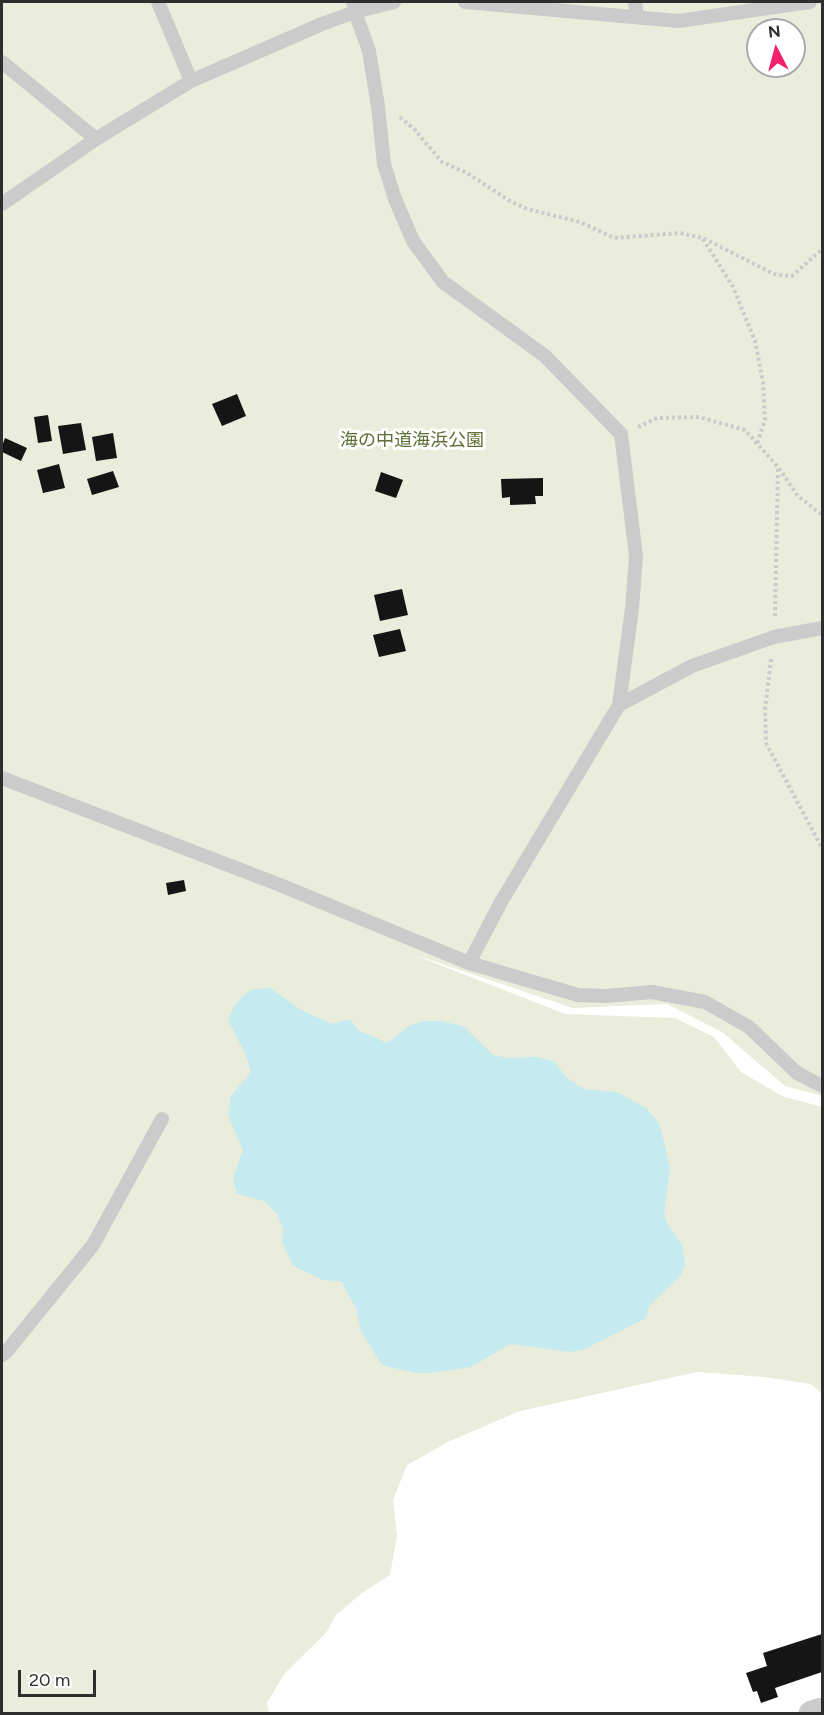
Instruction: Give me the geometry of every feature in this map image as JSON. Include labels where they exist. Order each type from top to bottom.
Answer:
[{"type":"street","points":[[812,1713],[822,1712]]},
{"type":"lane","points":[[158,2],[191,81]]},
{"type":"lane","points":[[2,204],[96,139],[191,81],[354,7],[394,2]]},
{"type":"lane","points":[[465,2],[678,21],[810,2]]},
{"type":"lane","points":[[635,2],[637,16]]},
{"type":"lane","points":[[354,7],[369,51],[384,164],[394,199],[413,240],[442,282],[545,356],[621,434],[636,556],[632,609],[619,705],[501,902],[469,963]]},
{"type":"lane","points":[[2,62],[96,139]]},
{"type":"lane","points":[[619,705],[692,666],[774,637],[822,628]]},
{"type":"lane","points":[[2,778],[280,885],[469,963],[578,995],[606,996],[652,992],[705,1002],[749,1027],[797,1073],[822,1086]]},
{"type":"lane","points":[[2,1354],[93,1245],[162,1119]]},
{"type":"path","points":[[378,106],[393,112],[415,130],[442,162],[467,173],[510,201],[527,209],[580,222],[614,238],[680,233],[703,238],[774,274],[792,276],[822,249]]},
{"type":"path","points":[[703,238],[734,287],[755,341],[763,382],[765,420],[757,444]]},
{"type":"path","points":[[621,434],[657,418],[699,417],[744,430],[778,467],[798,496],[822,515]]},
{"type":"path","points":[[778,467],[774,637],[765,710],[766,743],[822,848]]},
{"type":"green space","name":"海の中道海浜公園","points":[[2,2],[822,2],[822,1096],[785,1086],[722,1032],[667,1004],[573,1008],[412,954],[565,1014],[675,1018],[714,1037],[741,1072],[782,1096],[822,1107],[822,1394],[811,1384],[764,1377],[697,1372],[520,1411],[448,1442],[407,1465],[393,1500],[397,1536],[390,1575],[362,1593],[336,1615],[326,1633],[284,1674],[267,1703],[269,1713],[2,1714]]},
{"type":"water","points":[[270,988],[301,1010],[332,1024],[350,1019],[358,1030],[387,1043],[410,1025],[424,1021],[440,1021],[463,1026],[493,1055],[508,1058],[536,1057],[554,1061],[565,1076],[583,1089],[617,1092],[646,1108],[659,1123],[670,1169],[664,1212],[666,1221],[682,1245],[685,1264],[681,1275],[649,1306],[646,1318],[585,1349],[570,1352],[510,1344],[471,1367],[431,1373],[415,1373],[382,1365],[361,1331],[356,1308],[341,1281],[323,1280],[293,1266],[282,1241],[283,1229],[278,1215],[264,1201],[237,1194],[233,1178],[243,1150],[228,1115],[231,1096],[251,1072],[245,1053],[228,1020],[235,1005],[244,995],[253,989]]},
{"type":"building","points":[[237,394],[246,416],[222,426],[212,404]]},
{"type":"building","points":[[48,415],[52,441],[38,443],[34,417]]},
{"type":"building","points":[[81,423],[86,450],[63,454],[58,426]]},
{"type":"building","points":[[113,433],[117,458],[96,461],[92,437]]},
{"type":"building","points":[[5,438],[27,448],[21,461],[2,452]]},
{"type":"building","points":[[59,464],[65,488],[43,493],[37,470]]},
{"type":"building","points":[[113,471],[119,487],[92,495],[87,479]]},
{"type":"building","points":[[381,472],[403,480],[396,498],[375,491]]},
{"type":"building","points":[[543,478],[543,496],[535,496],[536,504],[510,505],[510,497],[502,498],[501,479]]},
{"type":"building","points":[[402,589],[408,615],[380,621],[374,595]]},
{"type":"building","points":[[400,629],[406,651],[379,657],[373,635]]},
{"type":"building","points":[[184,880],[186,891],[168,895],[166,883]]},
{"type":"building","points":[[822,1634],[822,1672],[775,1688],[778,1697],[761,1703],[757,1691],[753,1692],[746,1673],[767,1666],[763,1653]]}]
